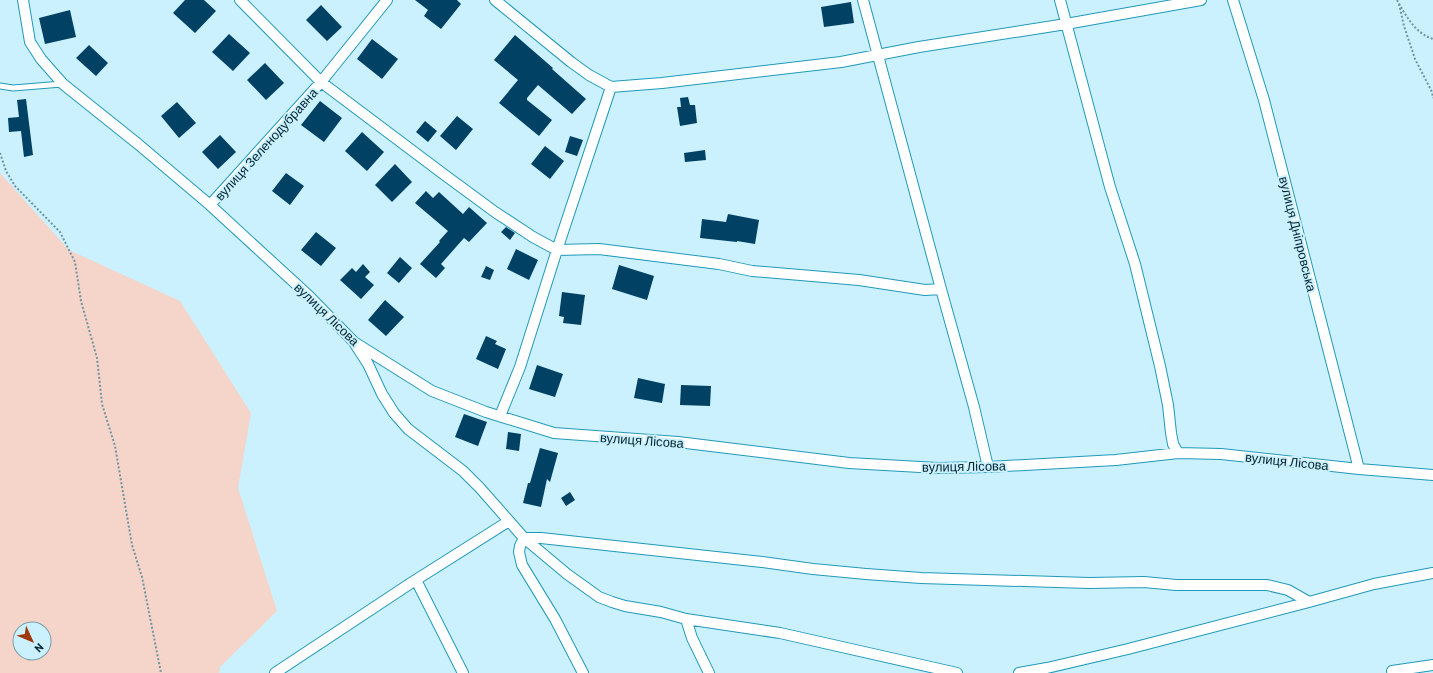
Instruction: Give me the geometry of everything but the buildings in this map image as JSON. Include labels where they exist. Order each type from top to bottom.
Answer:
[{"type":"street","name":"вулиця Лісова","points":[[23,0],[30,42],[41,59],[63,84],[138,144],[210,205],[309,296],[354,342],[432,391],[500,416],[554,432],[678,442],[849,463],[938,468],[988,467],[1092,461],[1178,453],[1221,454],[1359,469],[1433,475]]},
{"type":"street","points":[[240,0],[321,82],[495,212],[533,237],[557,250],[599,249],[719,264],[752,271],[859,280],[926,290],[941,289]]},
{"type":"street","name":"вулиця Зеленодубравна","points":[[210,205],[321,82],[387,0]]},
{"type":"street","points":[[496,0],[571,62],[589,75],[611,87],[662,83],[818,65],[1201,0]]},
{"type":"street","points":[[863,0],[976,413],[988,467]]},
{"type":"street","points":[[1060,0],[1066,24],[1073,43],[1110,187],[1135,264],[1160,366],[1168,405],[1172,438],[1178,453]]},
{"type":"street","name":"вулиця Дніпровська","points":[[1233,0],[1264,100],[1359,469]]},
{"type":"street","points":[[500,416],[520,367],[611,87]]},
{"type":"street","points":[[354,342],[368,364],[382,394],[394,413],[408,429],[463,471],[524,538],[567,574],[599,597],[625,606],[661,612],[686,619],[780,633],[957,673]]},
{"type":"street","points":[[276,673],[416,580],[509,521]]},
{"type":"street","points":[[524,538],[541,538],[874,575],[1089,583],[1144,582],[1176,585],[1267,585],[1288,590],[1308,602]]},
{"type":"street","points":[[524,538],[519,552],[522,565],[555,619],[583,673]]},
{"type":"street","points":[[1019,673],[1128,649],[1374,584],[1433,573]]},
{"type":"street","points":[[416,580],[464,673]]},
{"type":"street","points":[[686,619],[692,638],[710,673]]},
{"type":"street","points":[[1392,671],[1433,665]]},
{"type":"lane","points":[[0,86],[13,88],[63,84]]},
{"type":"path","points":[[1396,0],[1412,26],[1427,38],[1433,40]]},
{"type":"path","points":[[1399,4],[1404,26],[1415,59],[1432,92],[1433,98]]},
{"type":"path","points":[[0,153],[6,171],[15,186],[60,232],[75,262],[81,301],[97,358],[102,404],[115,446],[132,546],[142,577],[161,673]]},
{"type":"shaded area","points":[[0,173],[69,250],[180,301],[251,413],[238,488],[277,611],[220,667],[219,673],[0,673]]}]
